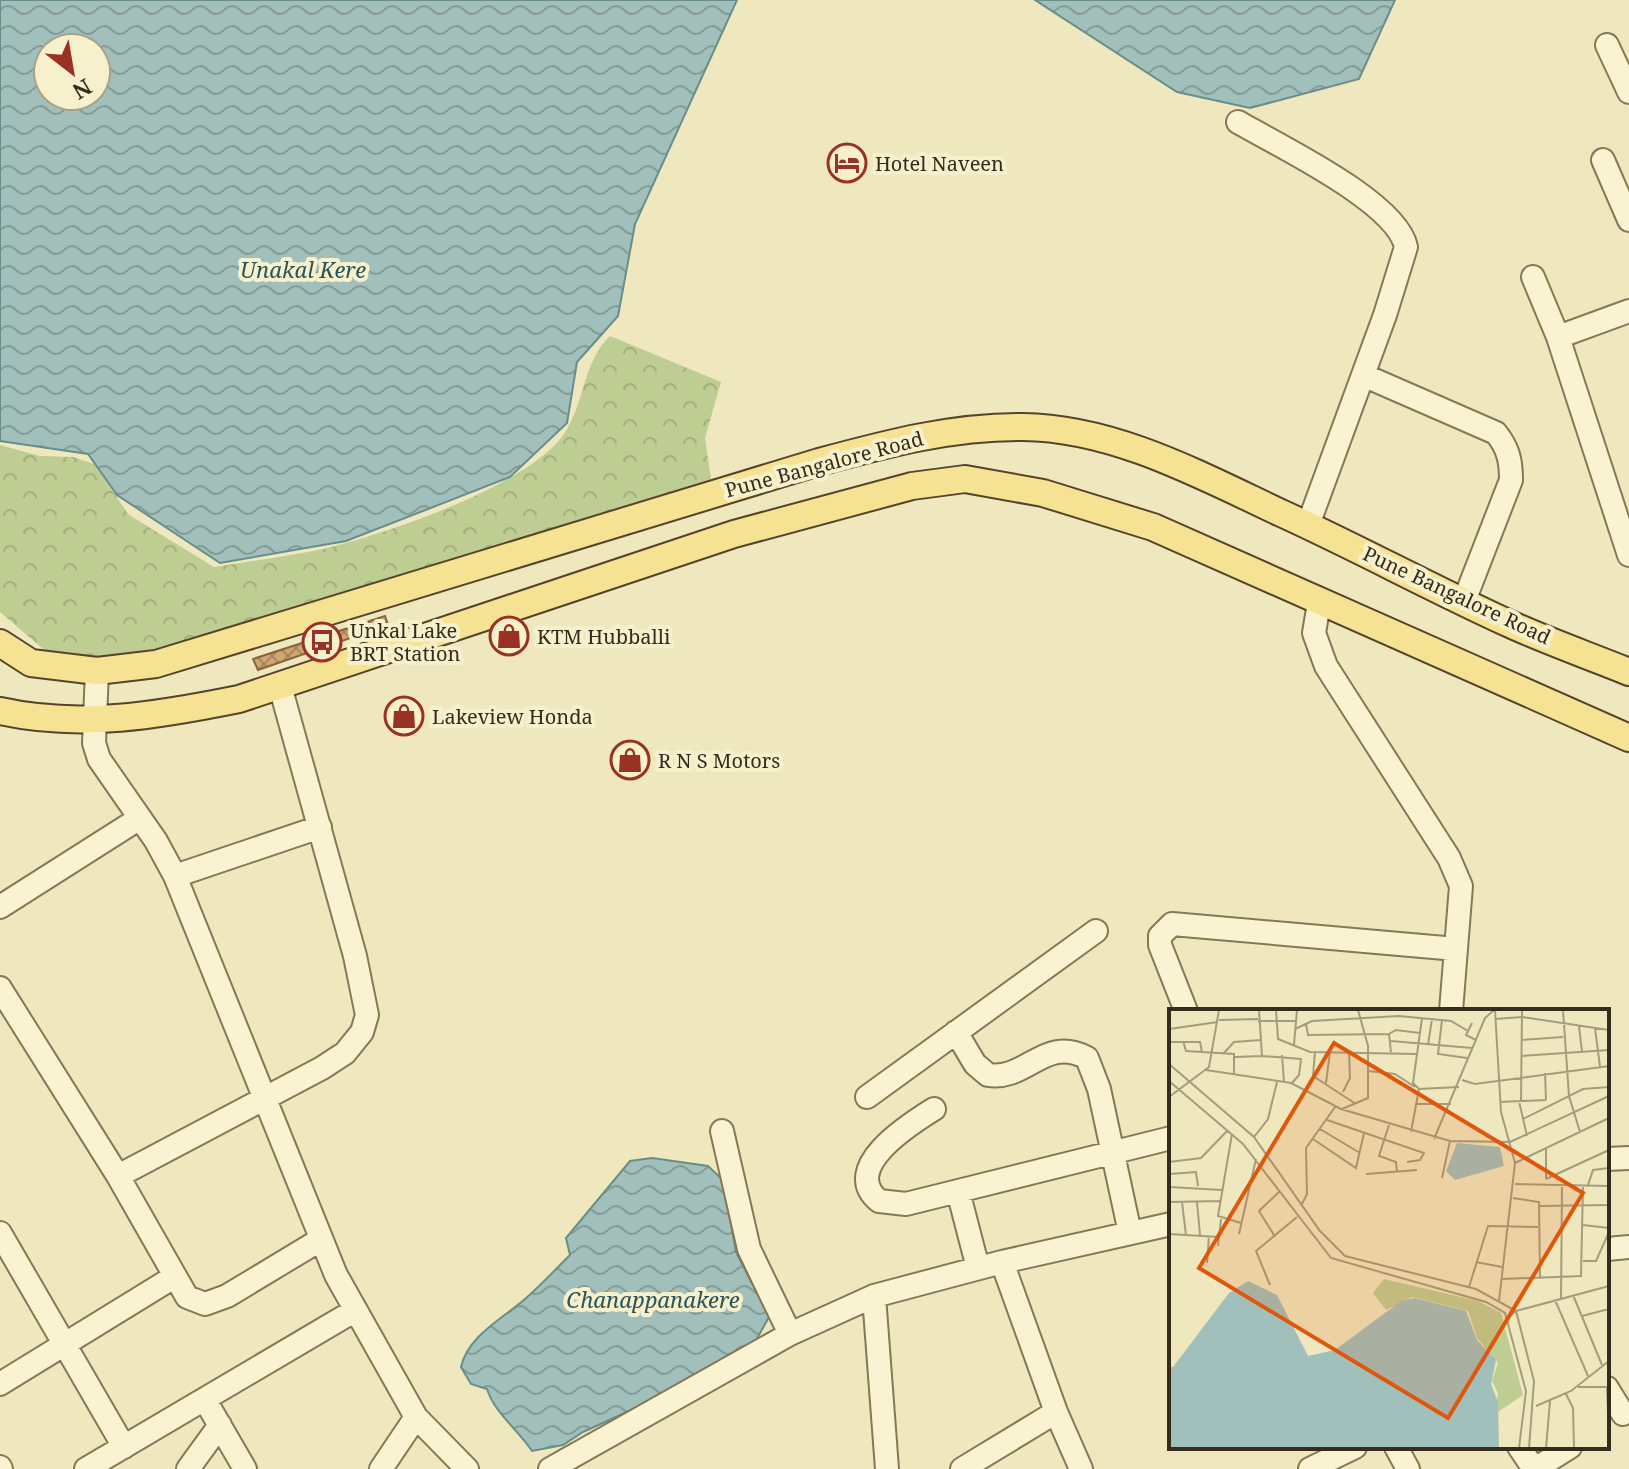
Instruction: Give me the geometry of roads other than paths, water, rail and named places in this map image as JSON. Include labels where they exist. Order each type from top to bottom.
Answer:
[{"type":"main road","name":"Pune Bangalore Road","points":[[2,651],[31,663],[97,671],[156,664],[491,559],[819,462],[926,436],[971,429],[1025,427],[1082,434],[1128,446],[1308,525],[1511,625],[1629,672]]},
{"type":"main road","points":[[0,711],[30,718],[94,720],[174,712],[239,699],[632,566],[786,518],[912,486],[965,479],[1100,508],[1153,527],[1629,738]]},
{"type":"street","points":[[1607,45],[1629,92]]},
{"type":"street","points":[[1238,122],[1369,199],[1404,235],[1405,257],[1308,525]]},
{"type":"street","points":[[1603,160],[1627,210]]},
{"type":"street","points":[[1533,277],[1558,337],[1629,555]]},
{"type":"street","points":[[1558,337],[1629,311]]},
{"type":"street","points":[[1363,375],[1496,433],[1506,445],[1511,463],[1511,480],[1464,601]]},
{"type":"street","points":[[1319,603],[1314,633],[1326,666],[1449,858],[1461,886],[1451,1009]]},
{"type":"street","points":[[97,671],[94,720],[99,759],[175,876],[266,1096],[320,1240],[354,1311],[416,1417],[467,1469]]},
{"type":"street","points":[[118,1176],[345,1053],[362,1032],[367,1015],[320,827],[280,686]]},
{"type":"street","points":[[0,907],[140,818]]},
{"type":"street","points":[[175,876],[320,827]]},
{"type":"street","points":[[1185,1009],[1160,945],[1160,936],[1172,924],[1456,949]]},
{"type":"street","points":[[867,1097],[1096,931]]},
{"type":"street","points":[[0,988],[118,1176],[187,1297],[205,1304],[227,1296],[320,1240]]},
{"type":"street","points":[[956,1032],[975,1064],[988,1075],[1011,1073],[1065,1049],[1087,1058],[1096,1078],[1130,1233]]},
{"type":"street","points":[[934,1109],[897,1132],[878,1154],[869,1170],[868,1186],[873,1196],[890,1205],[1169,1139]]},
{"type":"street","points":[[722,1131],[749,1249],[790,1334]]},
{"type":"street","points":[[1609,1159],[1629,1158]]},
{"type":"street","points":[[958,1191],[978,1268]]},
{"type":"street","points":[[550,1469],[790,1334],[874,1296],[1002,1262],[1169,1224]]},
{"type":"street","points":[[0,1233],[124,1447]]},
{"type":"street","points":[[1609,1249],[1629,1247]]},
{"type":"street","points":[[1002,1262],[1056,1412],[1081,1469]]},
{"type":"street","points":[[0,1384],[174,1277]]},
{"type":"street","points":[[874,1296],[887,1469]]},
{"type":"street","points":[[86,1469],[354,1311]]},
{"type":"street","points":[[1609,1392],[1620,1416]]},
{"type":"street","points":[[205,1400],[245,1469]]},
{"type":"street","points":[[962,1469],[1056,1412]]},
{"type":"street","points":[[381,1469],[416,1417]]},
{"type":"street","points":[[188,1469],[220,1425]]},
{"type":"street","points":[[1310,1469],[1351,1449]]},
{"type":"street","points":[[1397,1449],[1408,1469]]},
{"type":"street","points":[[1520,1449],[1535,1469],[1567,1449]]},
{"type":"water","name":"Unakal Kere","points":[[0,0],[737,0],[635,224],[618,316],[577,362],[567,423],[510,477],[346,541],[220,563],[117,495],[88,454],[0,441]]},
{"type":"water","points":[[1035,0],[1395,0],[1359,79],[1250,108],[1177,92]]},
{"type":"water","name":"Chanappanakere","points":[[652,1158],[708,1166],[723,1180],[736,1252],[769,1317],[754,1344],[686,1385],[583,1432],[563,1445],[532,1451],[501,1413],[487,1389],[471,1384],[461,1367],[465,1356],[478,1337],[525,1299],[570,1255],[566,1238],[630,1161]]},
{"type":"place","name":"Hotel Naveen","points":[[847,163]]},
{"type":"place","name":"KTM Hubballi","points":[[509,636]]},
{"type":"place","name":"Unkal Lake BRT Station","points":[[322,642]]},
{"type":"place","name":"Lakeview Honda","points":[[404,716]]},
{"type":"place","name":"R N S Motors","points":[[630,760]]}]
